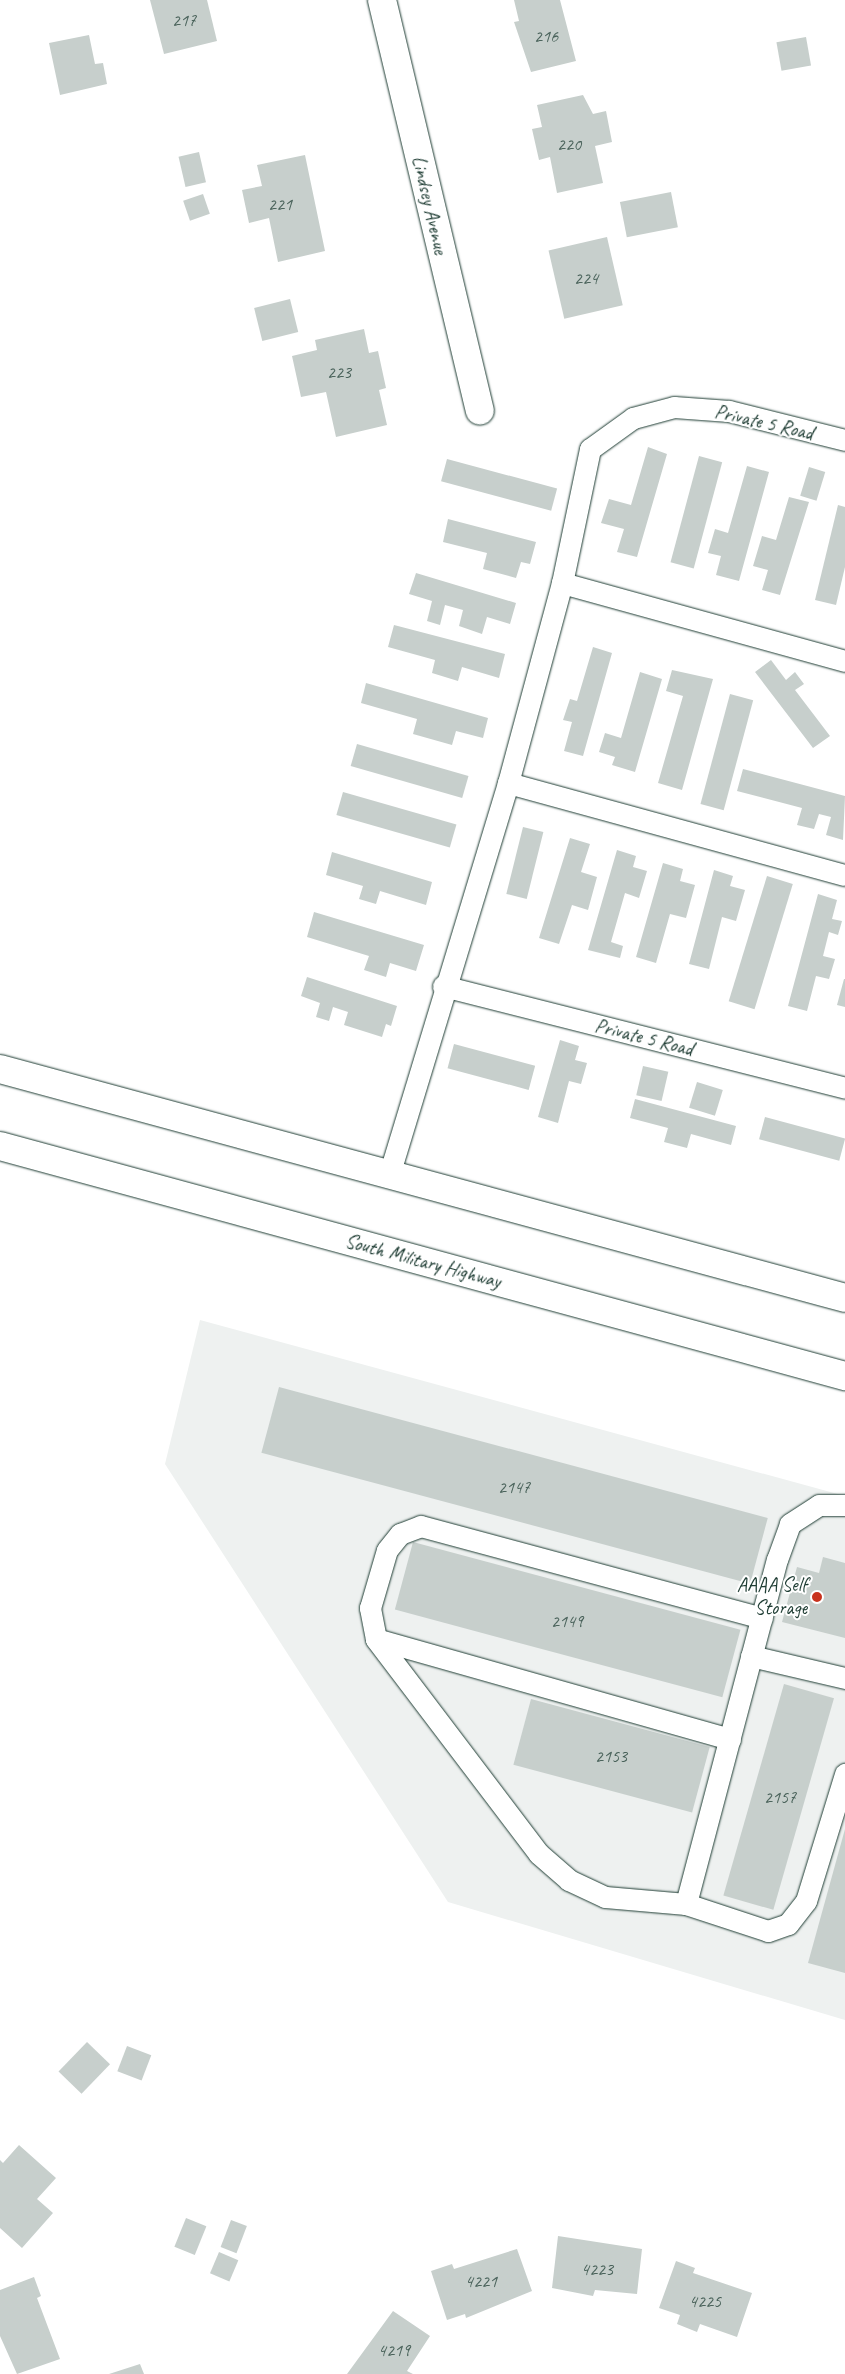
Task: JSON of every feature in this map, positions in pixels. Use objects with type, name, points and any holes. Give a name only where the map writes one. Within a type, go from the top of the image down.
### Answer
[{"type":"main road","name":"Lindsey Avenue","points":[[382,0],[480,410]]},
{"type":"main road","points":[[0,1069],[845,1298]]},
{"type":"main road","name":"South Military Highway","points":[[0,1146],[845,1376]]},
{"type":"lane","name":"Private 5 Road","points":[[389,1175],[443,986],[508,783],[562,583],[590,449],[633,418],[674,408],[729,411],[845,440]]},
{"type":"lane","points":[[562,583],[845,661]]},
{"type":"lane","points":[[508,783],[845,875]]},
{"type":"lane","name":"Private 5 Road","points":[[443,986],[845,1088]]},
{"type":"lane","points":[[686,1904],[751,1656],[790,1524],[819,1504],[845,1506]]},
{"type":"lane","points":[[762,1618],[421,1526],[400,1534],[387,1550],[370,1608],[376,1639],[539,1854],[569,1880],[605,1897],[686,1904],[768,1931],[788,1924],[806,1901],[845,1774]]},
{"type":"lane","points":[[376,1639],[730,1738]]},
{"type":"lane","points":[[751,1656],[845,1678]]},
{"type":"shaded area","points":[[200,1320],[845,1496],[845,2020],[448,1902],[165,1464]]},
{"type":"building","points":[[150,0],[207,0],[217,41],[164,54]]},
{"type":"building","points":[[514,0],[560,0],[576,61],[531,72],[514,22],[519,21]]},
{"type":"building","points":[[89,35],[95,64],[103,63],[107,84],[60,95],[49,43]]},
{"type":"building","points":[[806,37],[811,66],[781,71],[776,42]]},
{"type":"building","points":[[583,95],[593,114],[606,111],[612,142],[595,146],[603,183],[557,193],[550,157],[539,160],[532,129],[542,127],[537,105]]},
{"type":"building","points":[[199,152],[206,182],[186,187],[179,157]]},
{"type":"building","points":[[305,155],[325,251],[278,262],[269,218],[249,223],[242,190],[262,186],[257,165]]},
{"type":"building","points":[[671,192],[678,227],[627,237],[620,202]]},
{"type":"building","points":[[203,194],[210,214],[190,221],[183,201]]},
{"type":"building","points":[[607,237],[623,305],[564,319],[549,250]]},
{"type":"building","points":[[290,299],[298,332],[262,341],[254,308]]},
{"type":"building","points":[[364,329],[369,353],[378,351],[386,388],[379,390],[387,425],[336,437],[326,392],[301,397],[292,356],[317,350],[315,340]]},
{"type":"building","points":[[648,447],[667,454],[637,557],[617,552],[624,529],[601,523],[609,499],[631,505]]},
{"type":"building","points":[[699,456],[722,462],[694,568],[671,562]]},
{"type":"building","points":[[447,459],[557,489],[551,511],[441,481]]},
{"type":"building","points":[[747,466],[769,472],[739,581],[716,575],[721,556],[708,553],[715,529],[728,533]]},
{"type":"building","points":[[809,467],[825,472],[816,501],[800,496]]},
{"type":"building","points":[[789,497],[809,502],[780,595],[762,590],[768,570],[753,566],[762,536],[776,540]]},
{"type":"building","points":[[838,505],[845,507],[845,567],[836,605],[815,600]]},
{"type":"building","points":[[448,519],[536,542],[530,564],[521,562],[516,578],[483,569],[487,553],[443,542]]},
{"type":"building","points":[[416,573],[516,603],[510,624],[487,617],[482,634],[459,626],[463,610],[445,605],[440,625],[427,621],[432,601],[409,594]]},
{"type":"building","points":[[394,625],[505,654],[499,678],[462,667],[458,681],[432,673],[435,660],[388,647]]},
{"type":"building","points":[[593,647],[612,653],[583,756],[564,751],[572,722],[563,720],[570,699],[577,701]]},
{"type":"building","points":[[771,660],[786,680],[795,672],[804,684],[795,690],[830,736],[813,748],[755,672]]},
{"type":"building","points":[[672,670],[713,679],[682,790],[658,783],[683,696],[666,691]]},
{"type":"building","points":[[640,672],[662,679],[635,772],[612,765],[615,757],[599,752],[605,733],[621,738]]},
{"type":"building","points":[[366,683],[488,718],[483,738],[456,731],[452,745],[413,734],[417,719],[361,703]]},
{"type":"building","points":[[730,694],[753,700],[724,810],[700,804]]},
{"type":"building","points":[[357,744],[469,776],[462,798],[351,766]]},
{"type":"building","points":[[743,769],[845,796],[843,840],[826,835],[831,817],[819,814],[814,829],[797,825],[802,808],[737,791]]},
{"type":"building","points":[[343,792],[456,825],[450,848],[336,815]]},
{"type":"building","points":[[523,827],[543,832],[527,899],[506,894]]},
{"type":"building","points":[[570,838],[590,844],[581,872],[597,877],[588,910],[572,905],[559,944],[539,938]]},
{"type":"building","points":[[617,850],[636,856],[633,867],[647,871],[639,898],[625,893],[611,942],[623,946],[620,958],[588,950]]},
{"type":"building","points":[[332,852],[432,882],[426,905],[380,891],[376,904],[359,899],[363,886],[326,875]]},
{"type":"building","points":[[663,863],[683,869],[680,881],[695,885],[686,918],[670,914],[656,963],[636,957]]},
{"type":"building","points":[[714,870],[733,876],[730,886],[745,890],[736,921],[722,917],[709,969],[689,964]]},
{"type":"building","points":[[767,876],[793,884],[755,1009],[729,1001]]},
{"type":"building","points":[[818,894],[837,900],[832,919],[842,921],[838,935],[829,932],[823,956],[835,959],[829,979],[816,976],[807,1011],[788,1006]]},
{"type":"building","points":[[314,912],[424,945],[416,971],[390,963],[386,977],[364,970],[369,956],[307,937]]},
{"type":"building","points":[[307,977],[397,1006],[391,1026],[386,1024],[382,1037],[344,1025],[348,1012],[333,1007],[329,1021],[316,1017],[320,1003],[301,996]]},
{"type":"building","points":[[845,979],[845,1007],[837,1005]]},
{"type":"building","points":[[560,1040],[579,1046],[575,1060],[587,1063],[581,1084],[569,1081],[558,1123],[538,1117]]},
{"type":"building","points":[[454,1044],[535,1066],[529,1090],[448,1068]]},
{"type":"building","points":[[643,1066],[668,1072],[662,1101],[636,1095]]},
{"type":"building","points":[[697,1082],[723,1090],[715,1116],[689,1108]]},
{"type":"building","points":[[635,1099],[736,1126],[731,1145],[691,1134],[687,1148],[664,1142],[668,1128],[630,1118]]},
{"type":"building","points":[[765,1117],[845,1138],[839,1161],[759,1139]]},
{"type":"building","points":[[279,1387],[768,1518],[750,1584],[261,1453]]},
{"type":"building","points":[[413,1542],[740,1630],[722,1697],[395,1610]]},
{"type":"building","name":"AAAA Self Storage","points":[[823,1557],[845,1563],[845,1638],[782,1622],[797,1567],[819,1573]]},
{"type":"building","points":[[784,1684],[834,1698],[773,1910],[723,1895]]},
{"type":"building","points":[[531,1699],[710,1747],[692,1813],[513,1765]]},
{"type":"building","points":[[845,1829],[845,1973],[808,1963]]},
{"type":"building","points":[[87,2042],[110,2064],[82,2094],[59,2071]]},
{"type":"building","points":[[127,2046],[151,2055],[142,2081],[117,2071]]},
{"type":"building","points":[[19,2145],[56,2178],[37,2199],[53,2213],[22,2248],[0,2228],[0,2160],[3,2163]]},
{"type":"building","points":[[186,2218],[206,2226],[195,2255],[174,2247]]},
{"type":"building","points":[[231,2220],[247,2226],[236,2253],[221,2247]]},
{"type":"building","points":[[558,2236],[642,2249],[637,2294],[595,2290],[593,2296],[552,2288]]},
{"type":"building","points":[[517,2249],[532,2291],[466,2318],[465,2314],[447,2320],[431,2271],[452,2264],[454,2269]]},
{"type":"building","points":[[219,2252],[238,2260],[229,2281],[210,2273]]},
{"type":"building","points":[[676,2261],[695,2268],[693,2273],[752,2293],[737,2337],[700,2324],[697,2332],[677,2324],[680,2315],[659,2308]]},
{"type":"building","points":[[34,2277],[41,2296],[37,2298],[60,2359],[17,2374],[0,2336],[0,2290]]},
{"type":"building","points":[[393,2311],[430,2336],[407,2371],[413,2374],[347,2374]]},
{"type":"building","points":[[140,2364],[144,2374],[109,2374]]},
{"type":"place","name":"AAAA Self Storage","points":[[817,1597]]}]
